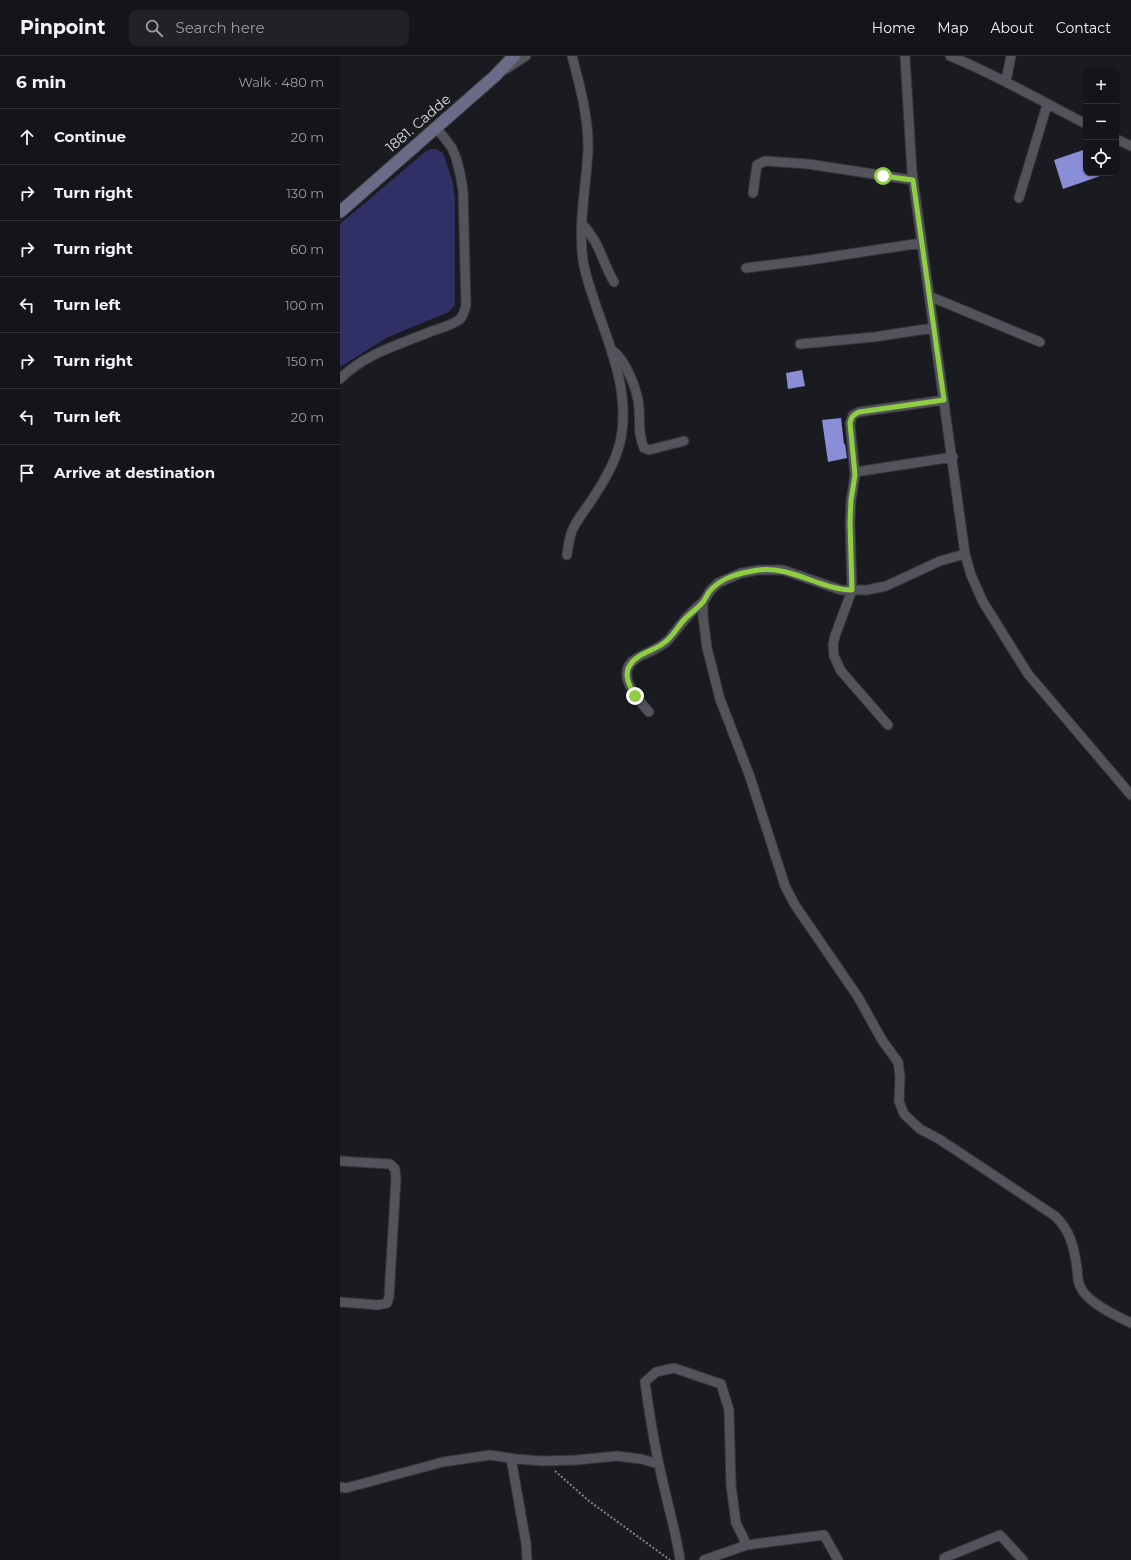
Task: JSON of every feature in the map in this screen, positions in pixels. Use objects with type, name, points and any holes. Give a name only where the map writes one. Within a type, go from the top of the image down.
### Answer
[{"type":"street","name":"1881. Cadde","points":[[340,212],[495,76],[514,56]]},
{"type":"street","points":[[495,76],[526,56]]},
{"type":"street","points":[[567,555],[572,531],[610,468],[617,452],[621,438],[624,416],[620,380],[611,349],[594,302],[584,264],[582,224],[588,149],[581,92],[572,56]]},
{"type":"street","points":[[905,56],[913,180],[953,457],[965,554],[971,576],[983,602],[1028,674],[1131,795]]},
{"type":"street","points":[[950,56],[1006,81],[1047,105],[1083,123]]},
{"type":"street","points":[[1006,81],[1011,56]]},
{"type":"street","points":[[1019,198],[1047,105]]},
{"type":"street","points":[[340,379],[354,366],[370,356],[454,322],[460,319],[464,314],[466,305],[463,191],[460,172],[452,148],[436,127]]},
{"type":"street","points":[[1118,140],[1131,146]]},
{"type":"street","points":[[753,193],[757,165],[765,162],[808,164],[913,180]]},
{"type":"street","points":[[582,224],[596,241],[614,282]]},
{"type":"street","points":[[746,268],[921,243]]},
{"type":"street","points":[[929,296],[1040,342]]},
{"type":"street","points":[[800,344],[874,337],[934,328]]},
{"type":"street","points":[[611,349],[618,354],[635,391],[639,407],[640,437],[644,448],[649,450],[684,441]]},
{"type":"street","points":[[888,726],[841,671],[834,656],[833,645],[835,636],[852,590],[850,522],[855,472],[850,423],[854,414],[859,412],[944,400]]},
{"type":"street","points":[[855,472],[953,457]]},
{"type":"street","points":[[649,712],[630,688],[627,673],[629,666],[639,657],[658,648],[666,642],[689,614],[703,602],[710,591],[718,583],[741,573],[759,570],[783,570],[841,590],[867,590],[882,588],[940,561],[965,554]]},
{"type":"street","points":[[703,602],[706,648],[720,699],[755,791],[785,886],[795,905],[858,997],[882,1040],[898,1062],[900,1076],[898,1093],[899,1101],[904,1114],[920,1129],[939,1139],[1055,1216],[1063,1224],[1072,1240],[1080,1286],[1084,1293],[1100,1306],[1131,1323]]},
{"type":"street","points":[[340,1161],[390,1164],[395,1169],[396,1178],[389,1297],[387,1303],[378,1305],[340,1302]]},
{"type":"street","points":[[680,1560],[678,1543],[659,1464],[648,1408],[645,1382],[656,1372],[674,1368],[721,1384],[729,1410],[730,1485],[736,1523],[747,1545]]},
{"type":"street","points":[[340,1487],[346,1488],[443,1462],[490,1455],[543,1462],[617,1456],[641,1459],[659,1464]]},
{"type":"street","points":[[511,1458],[526,1543],[527,1560]]},
{"type":"street","points":[[704,1560],[747,1545],[824,1535],[838,1560]]},
{"type":"street","points":[[945,1560],[944,1558],[1000,1535],[1023,1560]]},
{"type":"path","points":[[543,1462],[589,1501],[671,1560]]},
{"type":"shaded area","points":[[431,149],[436,149],[443,153],[453,183],[455,200],[455,305],[449,312],[388,337],[340,367],[340,224],[425,152]]},
{"type":"building","points":[[1083,150],[1083,176],[1100,176],[1063,189],[1054,160]]},
{"type":"building","points":[[802,370],[805,386],[788,389],[786,373]]},
{"type":"building","points":[[841,418],[847,458],[828,462],[822,420]]},
{"type":"route","points":[[635,696],[630,688],[628,680],[627,673],[629,666],[639,657],[658,648],[666,642],[689,614],[703,602],[710,591],[718,583],[728,578],[741,573],[759,570],[783,570],[817,583],[841,590],[852,590],[850,522],[851,500],[855,475],[850,423],[851,418],[854,414],[859,412],[944,400],[913,180],[883,176]]}]
